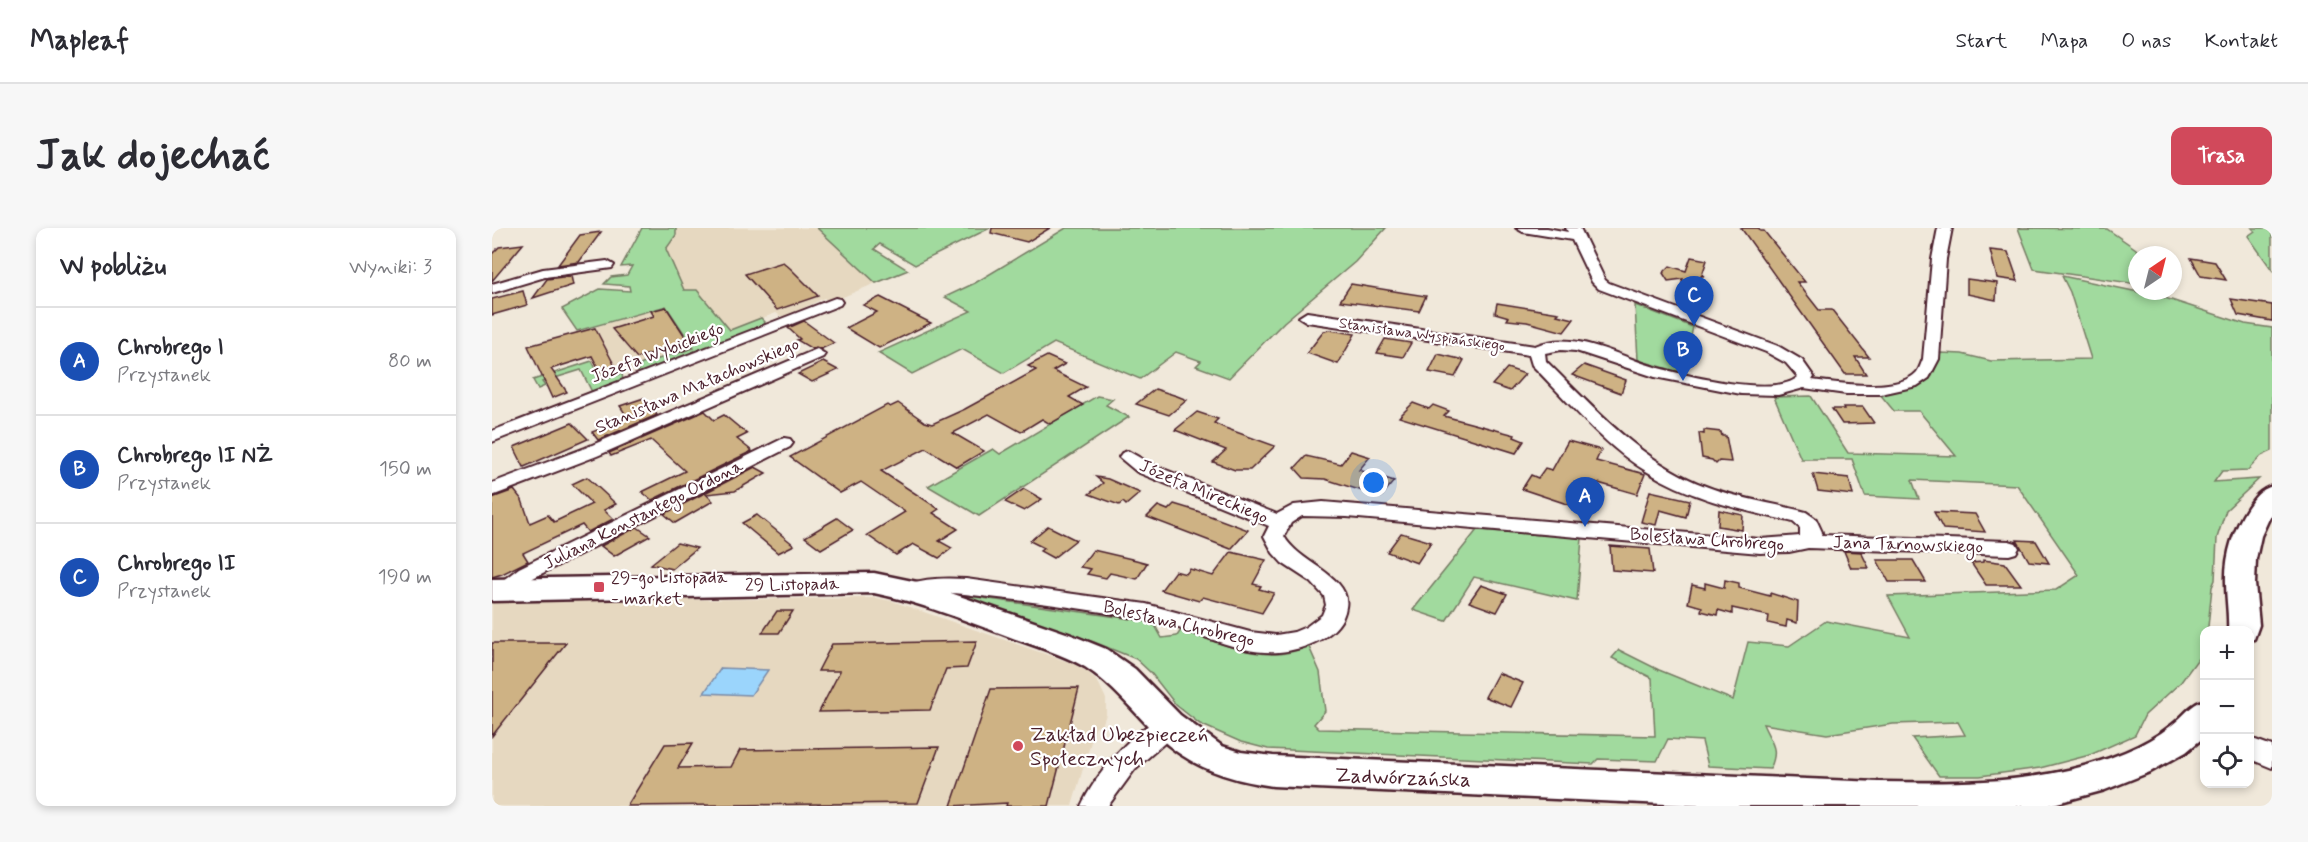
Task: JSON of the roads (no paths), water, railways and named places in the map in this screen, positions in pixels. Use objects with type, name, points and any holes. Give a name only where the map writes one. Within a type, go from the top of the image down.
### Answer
[{"type":"street","points":[[1523,228],[1575,232],[1599,282],[1604,286],[1772,349],[1803,369],[1806,376],[1802,383]]},
{"type":"street","points":[[1932,228],[1936,238],[1944,235]]},
{"type":"street","points":[[1537,351],[1549,346],[1568,345],[1649,371],[1731,387],[1769,390],[1791,388],[1802,383],[1838,389],[1891,388],[1907,384],[1920,378],[1927,370],[1931,359],[1939,259],[1944,235]]},
{"type":"street","points":[[492,289],[543,273],[607,265]]},
{"type":"street","name":"Józefa Wybickiego","points":[[492,437],[835,303]]},
{"type":"street","name":"Stanisława Wyspiańskiego","points":[[1306,317],[1537,351]]},
{"type":"street","name":"Bolesława Chrobrego","points":[[912,590],[929,585],[964,587],[1112,605],[1149,612],[1253,640],[1289,642],[1310,635],[1319,629],[1327,623],[1336,609],[1335,596],[1327,583],[1283,552],[1274,536],[1280,523],[1294,512],[1316,509],[1760,546],[1789,545],[1808,541],[1812,532],[1809,524],[1799,517],[1700,491],[1652,467],[1621,444],[1538,362],[1537,351]]},
{"type":"street","name":"Stanisława Małachowskiego","points":[[492,490],[591,452],[817,354]]},
{"type":"street","name":"Juliana Konstantego Ordona","points":[[499,590],[526,573],[784,443]]},
{"type":"street","name":"Józefa Mireckiego","points":[[1128,457],[1144,468],[1280,523]]},
{"type":"street","points":[[2243,626],[2242,554],[2248,529],[2258,509],[2272,495]]},
{"type":"street","name":"Jana Tarnowskiego","points":[[1808,541],[2009,548]]},
{"type":"street","name":"29 Listopada","points":[[499,590],[874,583],[912,590],[1058,642],[1095,658],[1124,678],[1168,725]]},
{"type":"street","name":"Zadwórzańska","points":[[1168,725],[1210,756],[1241,767],[1273,771],[1878,798],[1974,799],[2052,791],[2108,776],[2161,752],[2200,722]]},
{"type":"street","points":[[1094,806],[1107,782],[1139,748],[1168,725]]},
{"type":"street","points":[[2254,750],[2272,757]]},
{"type":"water","points":[[721,668],[768,670],[751,695],[704,693]]},
{"type":"place","name":"Chrobrego II","points":[[1694,326]]},
{"type":"place","name":"Chrobrego II NŻ","points":[[1683,381]]},
{"type":"place","name":"Chrobrego I","points":[[1585,527]]},
{"type":"place","name":"29-go Listopada - market","points":[[599,587]]},
{"type":"place","name":"Zakład Ubezpieczeń Społecznych","points":[[1018,746]]}]
